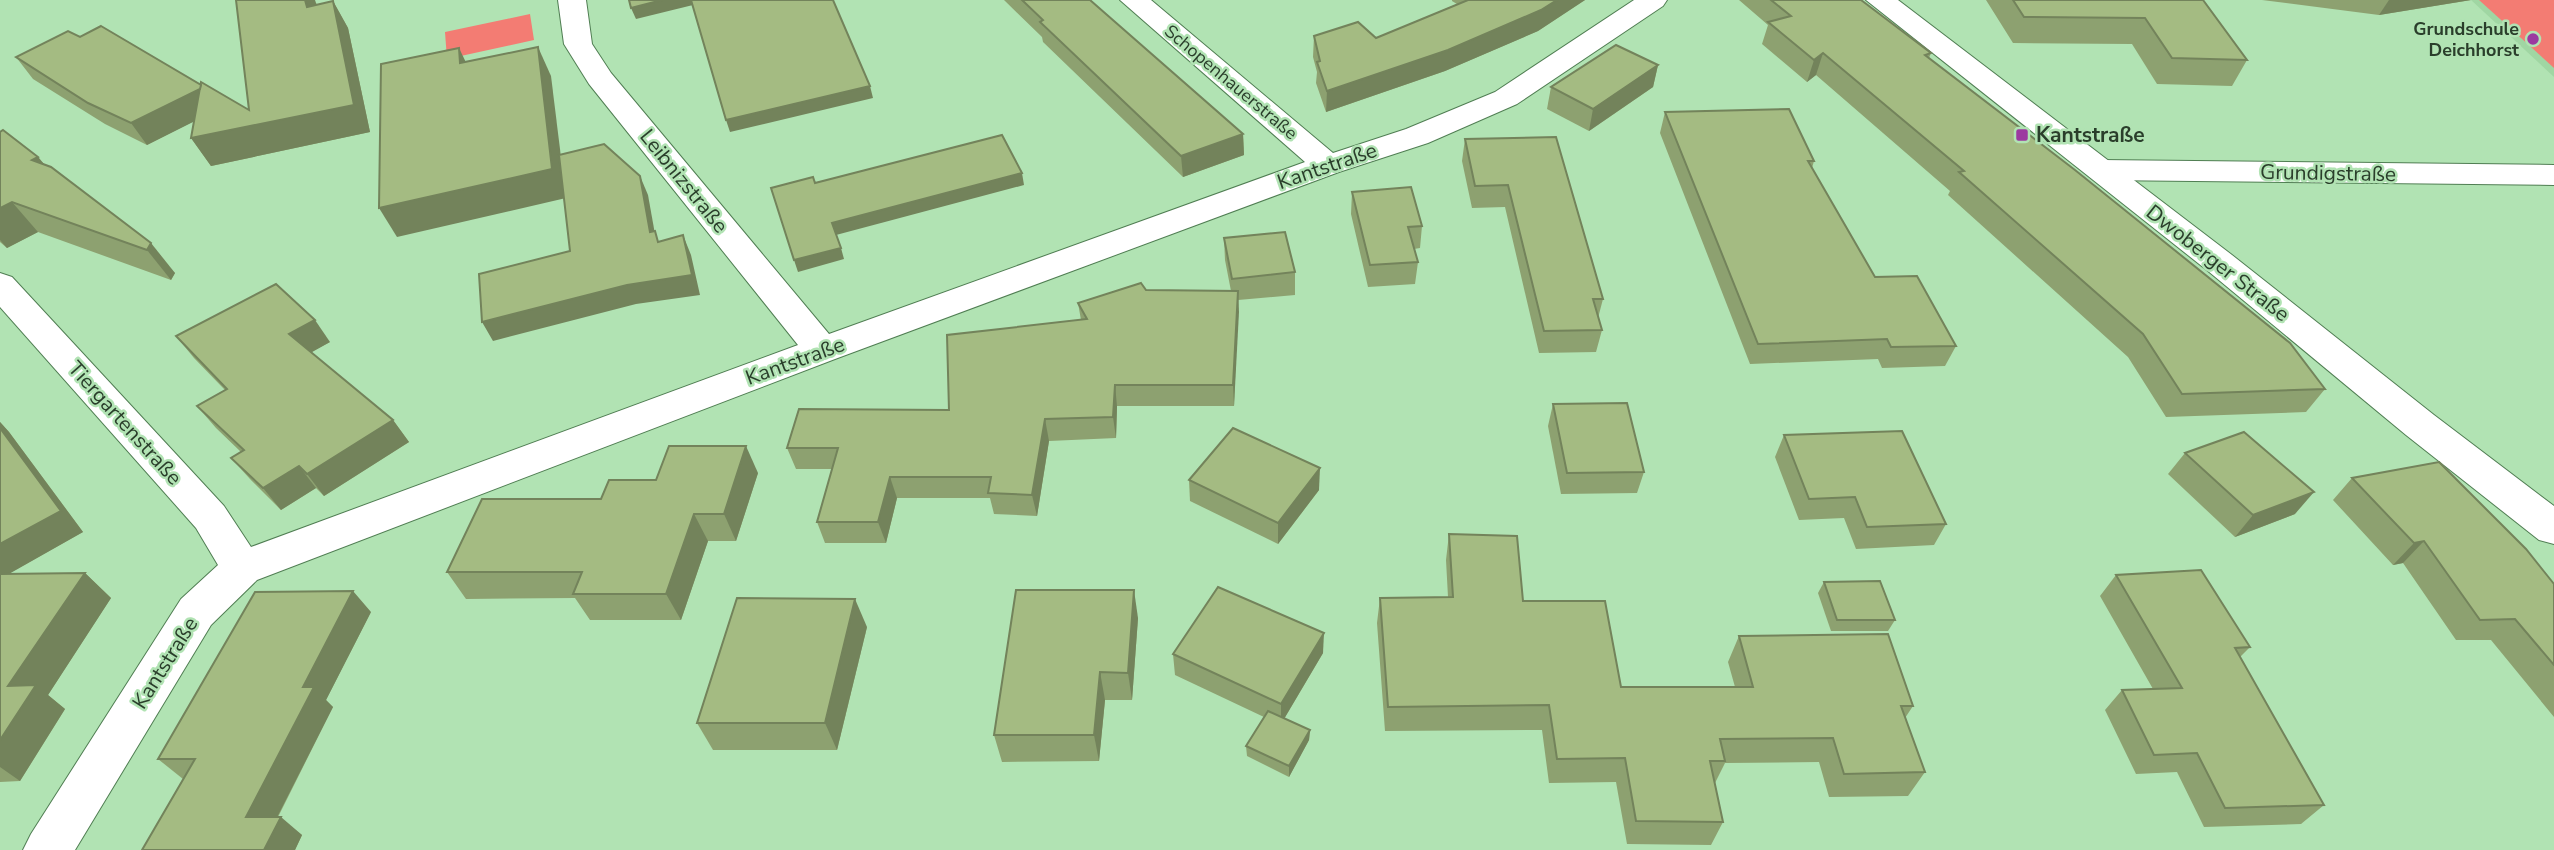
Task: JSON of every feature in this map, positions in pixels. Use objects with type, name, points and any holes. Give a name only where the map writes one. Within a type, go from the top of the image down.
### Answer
[{"type":"street","name":"Leibnizstraße","points":[[572,0],[578,44],[600,78],[822,350]]},
{"type":"street","name":"Schopenhauerstraße","points":[[1134,0],[1328,164]]},
{"type":"street","name":"Kantstraße","points":[[48,850],[196,612],[242,568],[822,350],[1328,164],[1417,136],[1506,99],[1653,0]]},
{"type":"street","name":"Dwoberger Straße","points":[[1880,0],[2101,170],[2554,528]]},
{"type":"street","name":"Grundigstraße","points":[[2101,170],[2554,175]]},
{"type":"street","name":"Tiergartenstraße","points":[[0,285],[209,517],[242,568]]},
{"type":"shaded area","name":"Grundschule Deichhorst","points":[[2471,0],[2554,0],[2554,77]]},
{"type":"shaded area","name":"Grundschule Deichhorst","points":[[2479,0],[2554,0],[2554,68]]},
{"type":"shaded area","points":[[530,14],[534,40],[447,59],[445,32]]},
{"type":"building","points":[[236,0],[305,0],[307,7],[333,1],[354,105],[191,138],[201,82],[249,110]]},
{"type":"building","points":[[629,0],[662,0],[631,8]]},
{"type":"building","points":[[691,0],[833,0],[870,86],[726,120]]},
{"type":"building","points":[[1022,0],[1090,0],[1243,134],[1181,156],[1040,22],[1043,20]]},
{"type":"building","points":[[1468,0],[1557,0],[1541,10],[1448,50],[1327,91],[1317,62],[1320,61],[1314,36],[1358,22],[1376,38]]},
{"type":"building","points":[[1771,0],[1861,0],[1931,53],[1925,55],[2075,170],[2290,343],[2325,389],[2182,394],[2143,334],[1959,172],[1964,171],[1823,53],[1814,60],[1768,22],[1791,16]]},
{"type":"building","points":[[2013,0],[2203,0],[2247,60],[2172,58],[2145,18],[2024,17]]},
{"type":"building","points":[[101,26],[201,85],[200,89],[131,123],[88,103],[16,57],[68,31],[80,37]]},
{"type":"building","points":[[1616,45],[1658,65],[1593,109],[1551,87]]},
{"type":"building","points":[[538,47],[552,169],[379,208],[381,64],[459,48],[460,63]]},
{"type":"building","points":[[1789,109],[1814,161],[1808,161],[1875,277],[1917,276],[1956,346],[1891,347],[1887,339],[1758,344],[1665,112]]},
{"type":"building","points":[[3,130],[38,157],[32,160],[51,167],[151,243],[147,250],[12,202],[0,208],[0,132]]},
{"type":"building","points":[[1002,135],[1022,173],[832,223],[841,248],[794,260],[771,188],[813,177],[815,183]]},
{"type":"building","points":[[1556,137],[1603,299],[1593,299],[1602,330],[1544,331],[1508,185],[1475,186],[1465,139]]},
{"type":"building","points":[[604,144],[640,176],[650,232],[655,231],[658,242],[683,235],[692,275],[627,285],[482,322],[479,274],[570,251],[559,155]]},
{"type":"building","points":[[1411,187],[1422,226],[1408,227],[1418,262],[1370,265],[1352,192]]},
{"type":"building","points":[[1285,232],[1295,272],[1232,279],[1224,238]]},
{"type":"building","points":[[1141,283],[1146,290],[1238,291],[1233,385],[1115,385],[1113,417],[1045,419],[1032,495],[988,493],[991,477],[890,477],[878,522],[817,522],[838,448],[787,448],[799,409],[949,410],[947,335],[1087,319],[1078,303]]},
{"type":"building","points":[[276,284],[315,320],[289,334],[393,420],[307,474],[299,466],[263,488],[231,458],[244,450],[197,406],[227,389],[176,336]]},
{"type":"building","points":[[1627,403],[1644,472],[1567,473],[1553,404]]},
{"type":"building","points":[[0,428],[61,511],[0,544]]},
{"type":"building","points":[[1233,428],[1320,468],[1278,523],[1189,480]]},
{"type":"building","points":[[1902,431],[1946,524],[1867,527],[1855,497],[1809,499],[1784,435]]},
{"type":"building","points":[[2244,432],[2314,492],[2253,515],[2185,453]]},
{"type":"building","points":[[669,446],[746,446],[724,514],[694,514],[666,594],[573,594],[582,572],[447,572],[482,499],[601,499],[609,480],[656,480]]},
{"type":"building","points":[[2439,462],[2526,549],[2554,584],[2554,665],[2515,619],[2480,620],[2424,541],[2414,543],[2352,478]]},
{"type":"building","points":[[1449,534],[1517,536],[1523,601],[1605,601],[1621,687],[1753,687],[1739,636],[1888,634],[1913,706],[1901,706],[1925,772],[1844,774],[1833,738],[1720,739],[1725,761],[1710,761],[1723,822],[1636,821],[1625,758],[1557,759],[1549,705],[1388,707],[1380,598],[1453,597]]},
{"type":"building","points":[[2201,570],[2250,647],[2235,648],[2324,805],[2225,808],[2197,753],[2154,755],[2122,690],[2182,688],[2116,575]]},
{"type":"building","points":[[85,573],[8,686],[36,685],[0,740],[0,574]]},
{"type":"building","points":[[1880,581],[1895,620],[1837,620],[1824,582]]},
{"type":"building","points":[[1218,587],[1324,633],[1281,704],[1173,654]]},
{"type":"building","points":[[1016,590],[1134,590],[1128,673],[1100,672],[1094,735],[994,735]]},
{"type":"building","points":[[353,591],[303,687],[314,687],[246,817],[281,817],[264,850],[142,850],[195,759],[158,759],[255,592]]},
{"type":"building","points":[[737,598],[855,599],[825,723],[697,723]]},
{"type":"building","points":[[1268,711],[1310,730],[1289,766],[1246,746]]},
{"type":"place","name":"Grundschule Deichhorst","points":[[2533,39]]},
{"type":"place","name":"Kantstraße","points":[[2022,135]]}]
